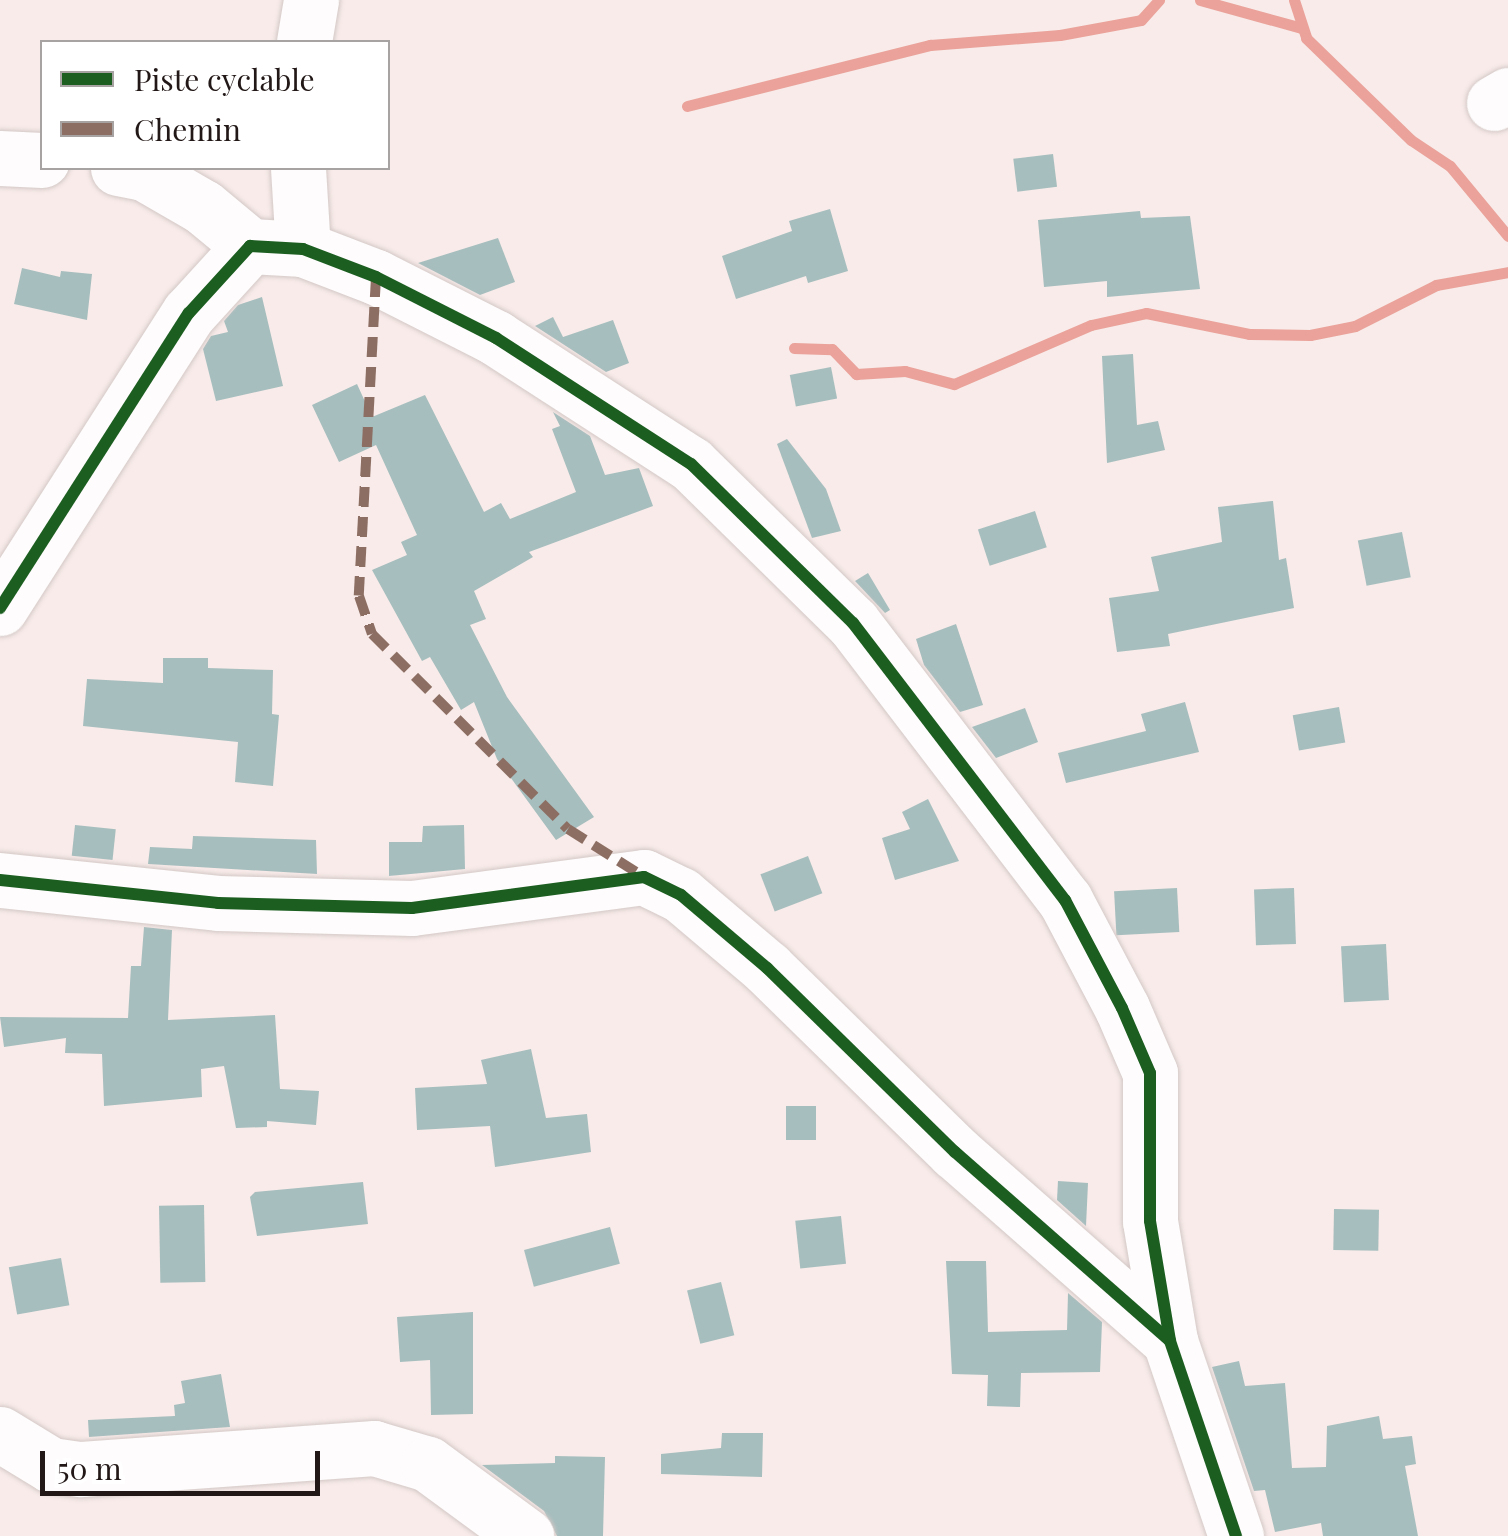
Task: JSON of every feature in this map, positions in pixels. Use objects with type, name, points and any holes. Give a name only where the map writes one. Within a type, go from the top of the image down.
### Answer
[{"type":"street","points":[[304,40],[311,0]]},
{"type":"street","points":[[0,158],[40,160]]},
{"type":"street","points":[[131,170],[144,172],[276,248],[496,338],[691,464],[853,623],[1065,900],[1122,1008],[1150,1073],[1150,1221],[1170,1341],[1236,1536]]},
{"type":"street","points":[[0,608],[189,313],[276,248],[297,170]]},
{"type":"street","points":[[0,880],[218,904],[412,908],[644,877],[681,895],[767,968],[954,1152],[1170,1341]]},
{"type":"street","points":[[0,1434],[51,1465],[81,1469],[374,1448],[428,1464],[526,1536]]},
{"type":"building","points":[[1053,154],[1057,187],[1017,192],[1013,159]]},
{"type":"building","points":[[830,209],[848,271],[808,283],[806,276],[736,299],[722,256],[792,231],[789,221]]},
{"type":"building","points":[[1140,211],[1141,218],[1190,216],[1200,289],[1107,297],[1107,281],[1044,287],[1038,220]]},
{"type":"building","points":[[498,238],[515,282],[480,295],[418,263]]},
{"type":"building","points":[[22,268],[60,277],[61,271],[92,274],[87,320],[14,304]]},
{"type":"building","points":[[262,297],[283,386],[216,401],[203,349],[211,336],[228,332],[224,321],[238,305]]},
{"type":"building","points":[[553,317],[563,337],[613,320],[629,363],[606,372],[535,326]]},
{"type":"building","points":[[1133,354],[1137,425],[1158,421],[1165,450],[1107,463],[1102,356]]},
{"type":"building","points":[[831,367],[837,398],[796,406],[790,375]]},
{"type":"building","points":[[357,384],[372,417],[425,395],[484,512],[501,503],[510,519],[576,492],[552,429],[560,426],[553,412],[590,436],[605,475],[639,468],[653,506],[529,552],[533,557],[474,591],[486,619],[470,625],[507,697],[594,817],[556,840],[497,759],[474,702],[461,710],[430,657],[422,661],[372,570],[407,555],[401,542],[417,535],[376,445],[339,462],[312,405]]},
{"type":"building","points":[[787,439],[826,489],[841,531],[812,538],[777,444]]},
{"type":"building","points":[[1273,501],[1279,560],[1286,558],[1294,608],[1168,634],[1170,646],[1117,652],[1109,598],[1159,591],[1151,557],[1222,542],[1218,507]]},
{"type":"building","points":[[1035,511],[1047,547],[990,566],[978,530]]},
{"type":"building","points":[[1402,532],[1411,577],[1367,586],[1358,541]]},
{"type":"building","points":[[868,573],[890,610],[885,613],[855,581]]},
{"type":"building","points":[[956,624],[983,705],[960,712],[924,665],[916,639]]},
{"type":"building","points":[[163,658],[208,658],[208,668],[273,670],[272,714],[279,715],[273,786],[235,782],[238,742],[83,726],[87,679],[163,683]]},
{"type":"building","points":[[1185,702],[1199,752],[1066,783],[1058,753],[1146,731],[1141,714]]},
{"type":"building","points":[[1339,707],[1345,742],[1299,751],[1293,715]]},
{"type":"building","points":[[1025,708],[1038,742],[996,758],[972,727]]},
{"type":"building","points":[[928,799],[959,861],[895,880],[882,838],[910,829],[902,812]]},
{"type":"building","points":[[75,825],[116,829],[113,860],[72,856]]},
{"type":"building","points":[[464,825],[465,869],[389,876],[389,842],[422,842],[423,826]]},
{"type":"building","points":[[193,836],[316,840],[317,874],[148,864],[150,847],[192,849]]},
{"type":"building","points":[[808,856],[822,893],[775,912],[760,874]]},
{"type":"building","points":[[1177,888],[1179,932],[1116,935],[1114,891]]},
{"type":"building","points":[[1294,888],[1296,944],[1256,945],[1254,889]]},
{"type":"building","points":[[144,927],[172,930],[168,1020],[275,1015],[280,1089],[319,1091],[316,1125],[267,1121],[267,1127],[236,1128],[224,1066],[201,1069],[202,1097],[104,1106],[102,1054],[65,1053],[66,1038],[4,1047],[0,1017],[128,1018],[131,966],[141,966]]},
{"type":"building","points":[[1386,944],[1389,1000],[1344,1002],[1341,946]]},
{"type":"building","points":[[531,1049],[546,1118],[587,1114],[591,1152],[495,1167],[490,1126],[417,1130],[415,1088],[487,1084],[481,1060]]},
{"type":"building","points":[[786,1106],[816,1106],[816,1140],[786,1140]]},
{"type":"building","points":[[1058,1181],[1088,1183],[1086,1226],[1057,1200]]},
{"type":"building","points":[[363,1182],[368,1224],[257,1236],[250,1197],[255,1192]]},
{"type":"building","points":[[204,1205],[205,1282],[160,1283],[159,1206]]},
{"type":"building","points":[[1334,1209],[1379,1210],[1378,1251],[1333,1250]]},
{"type":"building","points":[[841,1216],[846,1264],[800,1269],[795,1221]]},
{"type":"building","points":[[610,1227],[620,1264],[534,1287],[524,1250]]},
{"type":"building","points":[[61,1258],[69,1305],[17,1314],[9,1267]]},
{"type":"building","points":[[946,1261],[986,1261],[988,1332],[1067,1330],[1068,1293],[1102,1322],[1100,1372],[1021,1373],[1020,1407],[987,1406],[988,1375],[952,1374]]},
{"type":"building","points":[[721,1282],[734,1335],[700,1344],[687,1290]]},
{"type":"building","points":[[473,1312],[473,1414],[431,1415],[430,1360],[400,1362],[397,1317]]},
{"type":"building","points":[[1239,1361],[1245,1386],[1285,1383],[1292,1468],[1326,1467],[1327,1426],[1379,1416],[1383,1439],[1412,1436],[1416,1464],[1405,1466],[1418,1536],[1323,1536],[1321,1523],[1275,1532],[1265,1490],[1254,1491],[1212,1367]]},
{"type":"building","points":[[221,1374],[230,1427],[89,1437],[88,1420],[175,1416],[174,1405],[185,1403],[181,1381]]},
{"type":"building","points":[[722,1433],[763,1433],[762,1477],[661,1474],[661,1454],[721,1448]]},
{"type":"building","points":[[555,1456],[605,1457],[603,1536],[557,1536],[544,1511],[482,1465],[555,1463]]},
{"type":"waterway","points":[[687,106],[930,45],[1060,35],[1141,20],[1159,0]]},
{"type":"waterway","points":[[1200,0],[1302,28]]},
{"type":"waterway","points":[[1294,0],[1306,38],[1411,140],[1450,166],[1508,236]]},
{"type":"waterway","points":[[794,348],[832,349],[856,374],[905,371],[954,384],[1091,325],[1146,313],[1249,334],[1310,335],[1355,326],[1436,285],[1508,272]]},
{"type":"marked path","points":[[376,277],[359,596],[372,634],[568,829],[644,877]]},
{"type":"cycle path","points":[[0,608],[189,313],[250,246],[303,249],[376,277],[496,338],[691,464],[853,623],[1065,900],[1122,1008],[1150,1073],[1150,1221],[1170,1341],[1236,1536]]},
{"type":"cycle path","points":[[0,880],[218,903],[412,908],[644,877],[681,895],[767,968],[955,1152],[1170,1341]]}]
